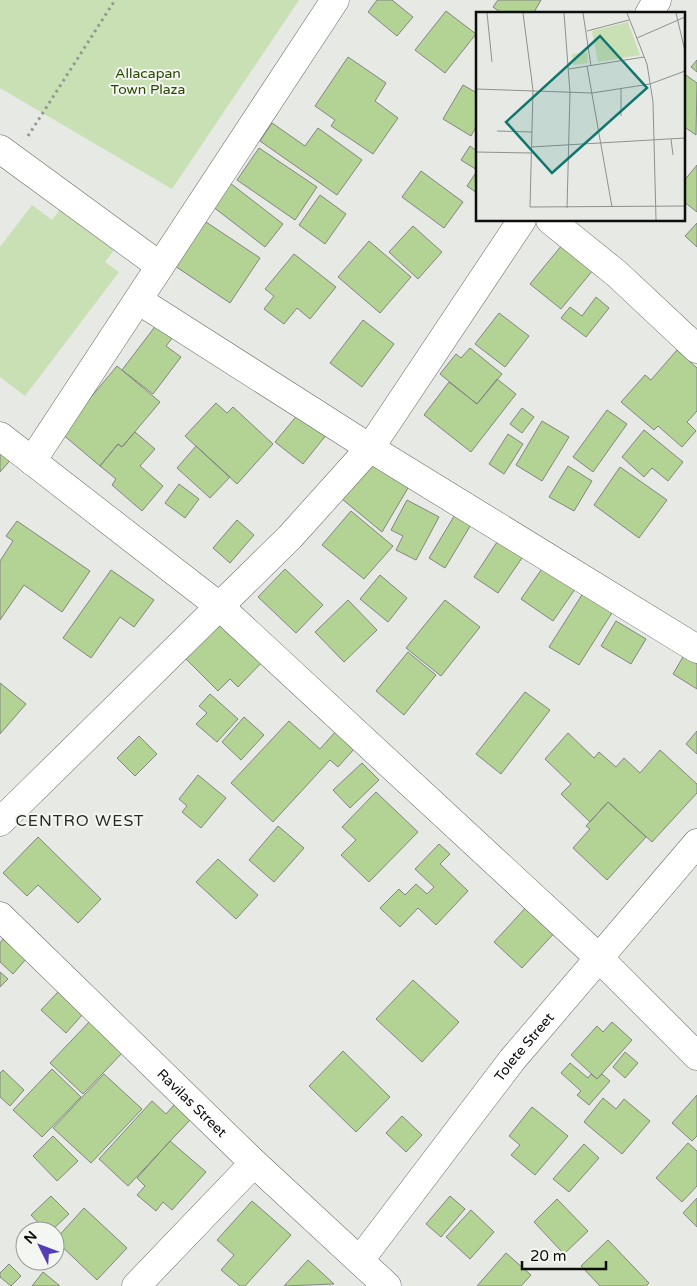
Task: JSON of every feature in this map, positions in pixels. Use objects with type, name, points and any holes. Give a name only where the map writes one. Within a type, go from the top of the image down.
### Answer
[{"type":"street","points":[[32,461],[336,0]]},
{"type":"street","points":[[650,12],[657,0]]},
{"type":"street","points":[[7,154],[160,266]]},
{"type":"street","points":[[0,822],[290,537],[370,448],[521,221]]},
{"type":"street","points":[[551,221],[617,274],[697,349]]},
{"type":"street","points":[[138,300],[370,448],[697,649]]},
{"type":"street","points":[[0,436],[219,606],[598,957],[697,1056]]},
{"type":"street","name":"Tolete Street","points":[[360,1260],[512,1060],[697,842]]},
{"type":"street","name":"Ravilas Street","points":[[0,916],[254,1163],[387,1286]]},
{"type":"street","points":[[136,1286],[254,1163]]},
{"type":"path","points":[[7,154],[115,0]]},
{"type":"green space","name":"Allacapan Town Plaza","points":[[0,0],[299,0],[172,189],[0,88]]},
{"type":"green space","points":[[32,205],[52,220],[63,205],[117,246],[105,262],[119,272],[25,396],[0,377],[0,247]]},
{"type":"building","points":[[377,0],[392,0],[413,17],[397,36],[368,12]]},
{"type":"building","points":[[498,0],[541,0],[534,12],[500,12],[493,7]]},
{"type":"building","points":[[446,11],[476,34],[445,73],[415,50]]},
{"type":"building","points":[[348,57],[386,83],[375,101],[398,118],[373,154],[331,126],[335,120],[315,106]]},
{"type":"building","points":[[697,60],[697,72],[691,67]]},
{"type":"building","points":[[684,74],[697,83],[696,135],[684,127]]},
{"type":"building","points":[[463,85],[476,92],[476,127],[471,136],[443,119]]},
{"type":"building","points":[[272,123],[305,146],[318,128],[362,160],[337,195],[260,141]]},
{"type":"building","points":[[470,146],[476,150],[476,169],[461,160]]},
{"type":"building","points":[[259,148],[317,187],[295,220],[237,180]]},
{"type":"building","points":[[697,165],[697,212],[684,202],[684,181]]},
{"type":"building","points":[[421,171],[463,202],[444,228],[402,197]]},
{"type":"building","points":[[476,172],[476,192],[467,186]]},
{"type":"building","points":[[230,183],[283,224],[265,247],[212,206]]},
{"type":"building","points":[[320,195],[346,214],[325,244],[299,225]]},
{"type":"building","points":[[206,222],[260,258],[230,303],[175,266]]},
{"type":"building","points":[[697,223],[697,247],[685,236]]},
{"type":"building","points":[[413,226],[442,252],[418,279],[389,252]]},
{"type":"building","points":[[369,241],[411,277],[380,313],[338,277]]},
{"type":"building","points":[[562,245],[593,270],[561,309],[530,284]]},
{"type":"building","points":[[294,254],[336,287],[310,319],[297,308],[284,324],[264,309],[274,296],[265,289]]},
{"type":"building","points":[[596,297],[609,308],[586,337],[561,318],[570,307],[582,316]]},
{"type":"building","points":[[499,313],[529,336],[505,367],[475,344]]},
{"type":"building","points":[[160,320],[176,333],[166,346],[181,357],[153,394],[122,370]]},
{"type":"building","points":[[363,320],[394,344],[362,387],[330,363]]},
{"type":"building","points":[[470,348],[502,374],[477,404],[440,374],[456,354],[461,358]]},
{"type":"building","points":[[677,350],[697,368],[697,411],[687,422],[696,431],[682,447],[658,426],[654,430],[621,402],[645,375],[651,380]]},
{"type":"building","points":[[117,366],[160,402],[122,447],[118,444],[100,466],[61,433]]},
{"type":"building","points":[[497,379],[516,394],[471,452],[424,415],[449,382],[477,404]]},
{"type":"building","points":[[216,403],[227,413],[233,407],[273,444],[237,484],[185,436]]},
{"type":"building","points":[[304,407],[331,429],[303,464],[275,442]]},
{"type":"building","points":[[522,408],[534,417],[522,433],[510,424]]},
{"type":"building","points":[[607,410],[627,424],[593,472],[573,457]]},
{"type":"building","points":[[542,421],[569,437],[542,481],[516,465]]},
{"type":"building","points":[[644,430],[683,462],[668,481],[652,468],[644,477],[622,457]]},
{"type":"building","points":[[135,432],[155,449],[140,466],[163,486],[142,511],[112,485],[116,479],[100,466],[118,444],[122,447]]},
{"type":"building","points":[[508,434],[523,444],[504,474],[489,464]]},
{"type":"building","points":[[0,442],[15,455],[0,472]]},
{"type":"building","points":[[196,446],[230,477],[210,498],[177,468]]},
{"type":"building","points":[[375,460],[408,488],[382,532],[342,499]]},
{"type":"building","points":[[568,466],[592,481],[574,511],[549,497]]},
{"type":"building","points":[[620,467],[667,500],[639,538],[594,505]]},
{"type":"building","points":[[179,484],[199,499],[185,518],[165,503]]},
{"type":"building","points":[[407,500],[439,517],[416,560],[396,550],[403,536],[391,530]]},
{"type":"building","points":[[351,511],[393,546],[364,579],[322,545]]},
{"type":"building","points":[[456,513],[472,523],[445,568],[429,558]]},
{"type":"building","points":[[237,520],[254,535],[230,563],[213,548]]},
{"type":"building","points":[[17,521],[90,571],[62,612],[24,585],[0,620],[0,561],[13,541],[6,536]]},
{"type":"building","points":[[499,539],[524,555],[498,593],[474,577]]},
{"type":"building","points":[[548,560],[580,582],[553,621],[521,599]]},
{"type":"building","points":[[285,569],[323,605],[296,633],[258,597]]},
{"type":"building","points":[[111,570],[154,600],[134,627],[120,617],[91,658],[63,638]]},
{"type":"building","points":[[380,575],[407,598],[388,622],[360,599]]},
{"type":"building","points":[[585,590],[615,608],[579,665],[549,647]]},
{"type":"building","points":[[348,600],[377,630],[344,662],[315,632]]},
{"type":"building","points":[[445,600],[480,627],[441,676],[406,648]]},
{"type":"building","points":[[224,616],[266,658],[238,687],[230,679],[218,691],[184,657]]},
{"type":"building","points":[[616,621],[646,639],[631,664],[601,646]]},
{"type":"building","points":[[687,650],[697,656],[697,689],[673,674]]},
{"type":"building","points":[[408,652],[436,675],[404,715],[376,691]]},
{"type":"building","points":[[0,683],[26,704],[0,734]]},
{"type":"building","points":[[525,692],[550,710],[501,774],[476,754]]},
{"type":"building","points":[[210,694],[238,719],[217,742],[196,724],[207,713],[199,706]]},
{"type":"building","points":[[244,717],[264,735],[241,760],[222,742]]},
{"type":"building","points":[[289,721],[320,749],[336,731],[355,748],[338,767],[330,760],[273,822],[231,783]]},
{"type":"building","points":[[697,731],[697,754],[686,744]]},
{"type":"building","points":[[568,733],[594,758],[599,752],[616,767],[624,758],[640,773],[660,750],[697,784],[697,793],[652,842],[608,802],[590,822],[561,794],[571,784],[545,759]]},
{"type":"building","points":[[139,736],[157,754],[135,776],[117,758]]},
{"type":"building","points":[[362,763],[379,780],[350,808],[333,790]]},
{"type":"building","points":[[198,775],[226,798],[201,828],[182,812],[187,806],[179,799]]},
{"type":"building","points":[[376,792],[418,832],[369,882],[341,855],[356,840],[342,827]]},
{"type":"building","points":[[608,802],[646,837],[607,880],[573,848],[590,829],[586,826]]},
{"type":"building","points":[[278,826],[304,848],[274,882],[249,860]]},
{"type":"building","points":[[38,837],[101,899],[78,923],[38,885],[27,896],[3,873]]},
{"type":"building","points":[[439,844],[450,854],[440,864],[468,891],[436,925],[418,908],[400,927],[380,908],[399,889],[405,895],[416,884],[427,894],[434,887],[415,869]]},
{"type":"building","points":[[218,859],[258,895],[236,919],[196,882]]},
{"type":"building","points":[[530,903],[558,929],[522,968],[494,942]]},
{"type":"building","points":[[3,939],[26,959],[13,974],[0,962],[0,943]]},
{"type":"building","points":[[0,972],[8,979],[0,987]]},
{"type":"building","points":[[413,980],[459,1022],[422,1062],[376,1019]]},
{"type":"building","points":[[58,992],[83,1014],[66,1033],[41,1010]]},
{"type":"building","points":[[92,1019],[125,1050],[83,1094],[50,1063]]},
{"type":"building","points":[[612,1022],[632,1040],[597,1079],[571,1055],[597,1026],[603,1032]]},
{"type":"building","points":[[343,1051],[390,1097],[356,1132],[309,1086]]},
{"type":"building","points":[[625,1052],[638,1063],[625,1078],[613,1067]]},
{"type":"building","points":[[570,1063],[588,1078],[591,1074],[597,1079],[602,1074],[610,1081],[589,1105],[577,1095],[581,1091],[561,1073]]},
{"type":"building","points":[[52,1069],[81,1097],[42,1137],[13,1110]]},
{"type":"building","points":[[3,1070],[24,1090],[10,1106],[0,1097],[0,1073]]},
{"type":"building","points":[[104,1074],[142,1109],[91,1163],[53,1128]]},
{"type":"building","points":[[697,1095],[697,1136],[692,1141],[672,1123]]},
{"type":"building","points":[[603,1098],[616,1109],[624,1099],[650,1121],[622,1154],[584,1122]]},
{"type":"building","points":[[152,1101],[166,1114],[175,1104],[191,1119],[128,1186],[99,1159]]},
{"type":"building","points":[[532,1107],[568,1136],[535,1175],[511,1155],[520,1145],[509,1136]]},
{"type":"building","points":[[402,1116],[422,1135],[406,1152],[386,1133]]},
{"type":"building","points":[[53,1136],[78,1161],[57,1181],[33,1156]]},
{"type":"building","points":[[170,1141],[206,1172],[172,1210],[163,1202],[156,1211],[137,1195],[145,1186],[137,1178]]},
{"type":"building","points":[[688,1143],[697,1151],[697,1186],[682,1202],[656,1178]]},
{"type":"building","points":[[584,1144],[599,1158],[569,1192],[553,1179]]},
{"type":"building","points":[[51,1196],[69,1214],[62,1221],[37,1221],[31,1215]]},
{"type":"building","points":[[450,1196],[465,1209],[441,1237],[426,1224]]},
{"type":"building","points":[[697,1198],[697,1227],[683,1213]]},
{"type":"building","points":[[557,1199],[588,1231],[564,1254],[534,1222]]},
{"type":"building","points":[[252,1201],[291,1235],[245,1286],[240,1286],[221,1270],[234,1255],[217,1240]]},
{"type":"building","points":[[84,1208],[127,1248],[97,1280],[65,1250],[65,1229]]},
{"type":"building","points":[[471,1210],[494,1232],[470,1259],[446,1237]]},
{"type":"building","points":[[608,1240],[649,1283],[646,1286],[600,1286],[581,1266]]},
{"type":"building","points":[[506,1253],[531,1275],[521,1286],[477,1286]]},
{"type":"building","points":[[308,1260],[334,1284],[284,1286]]},
{"type":"building","points":[[9,1264],[21,1276],[11,1286],[0,1277],[0,1273]]},
{"type":"building","points":[[43,1272],[60,1286],[32,1286]]},
{"type":"district","name":"CENTRO WEST","points":[[80,820]]}]
